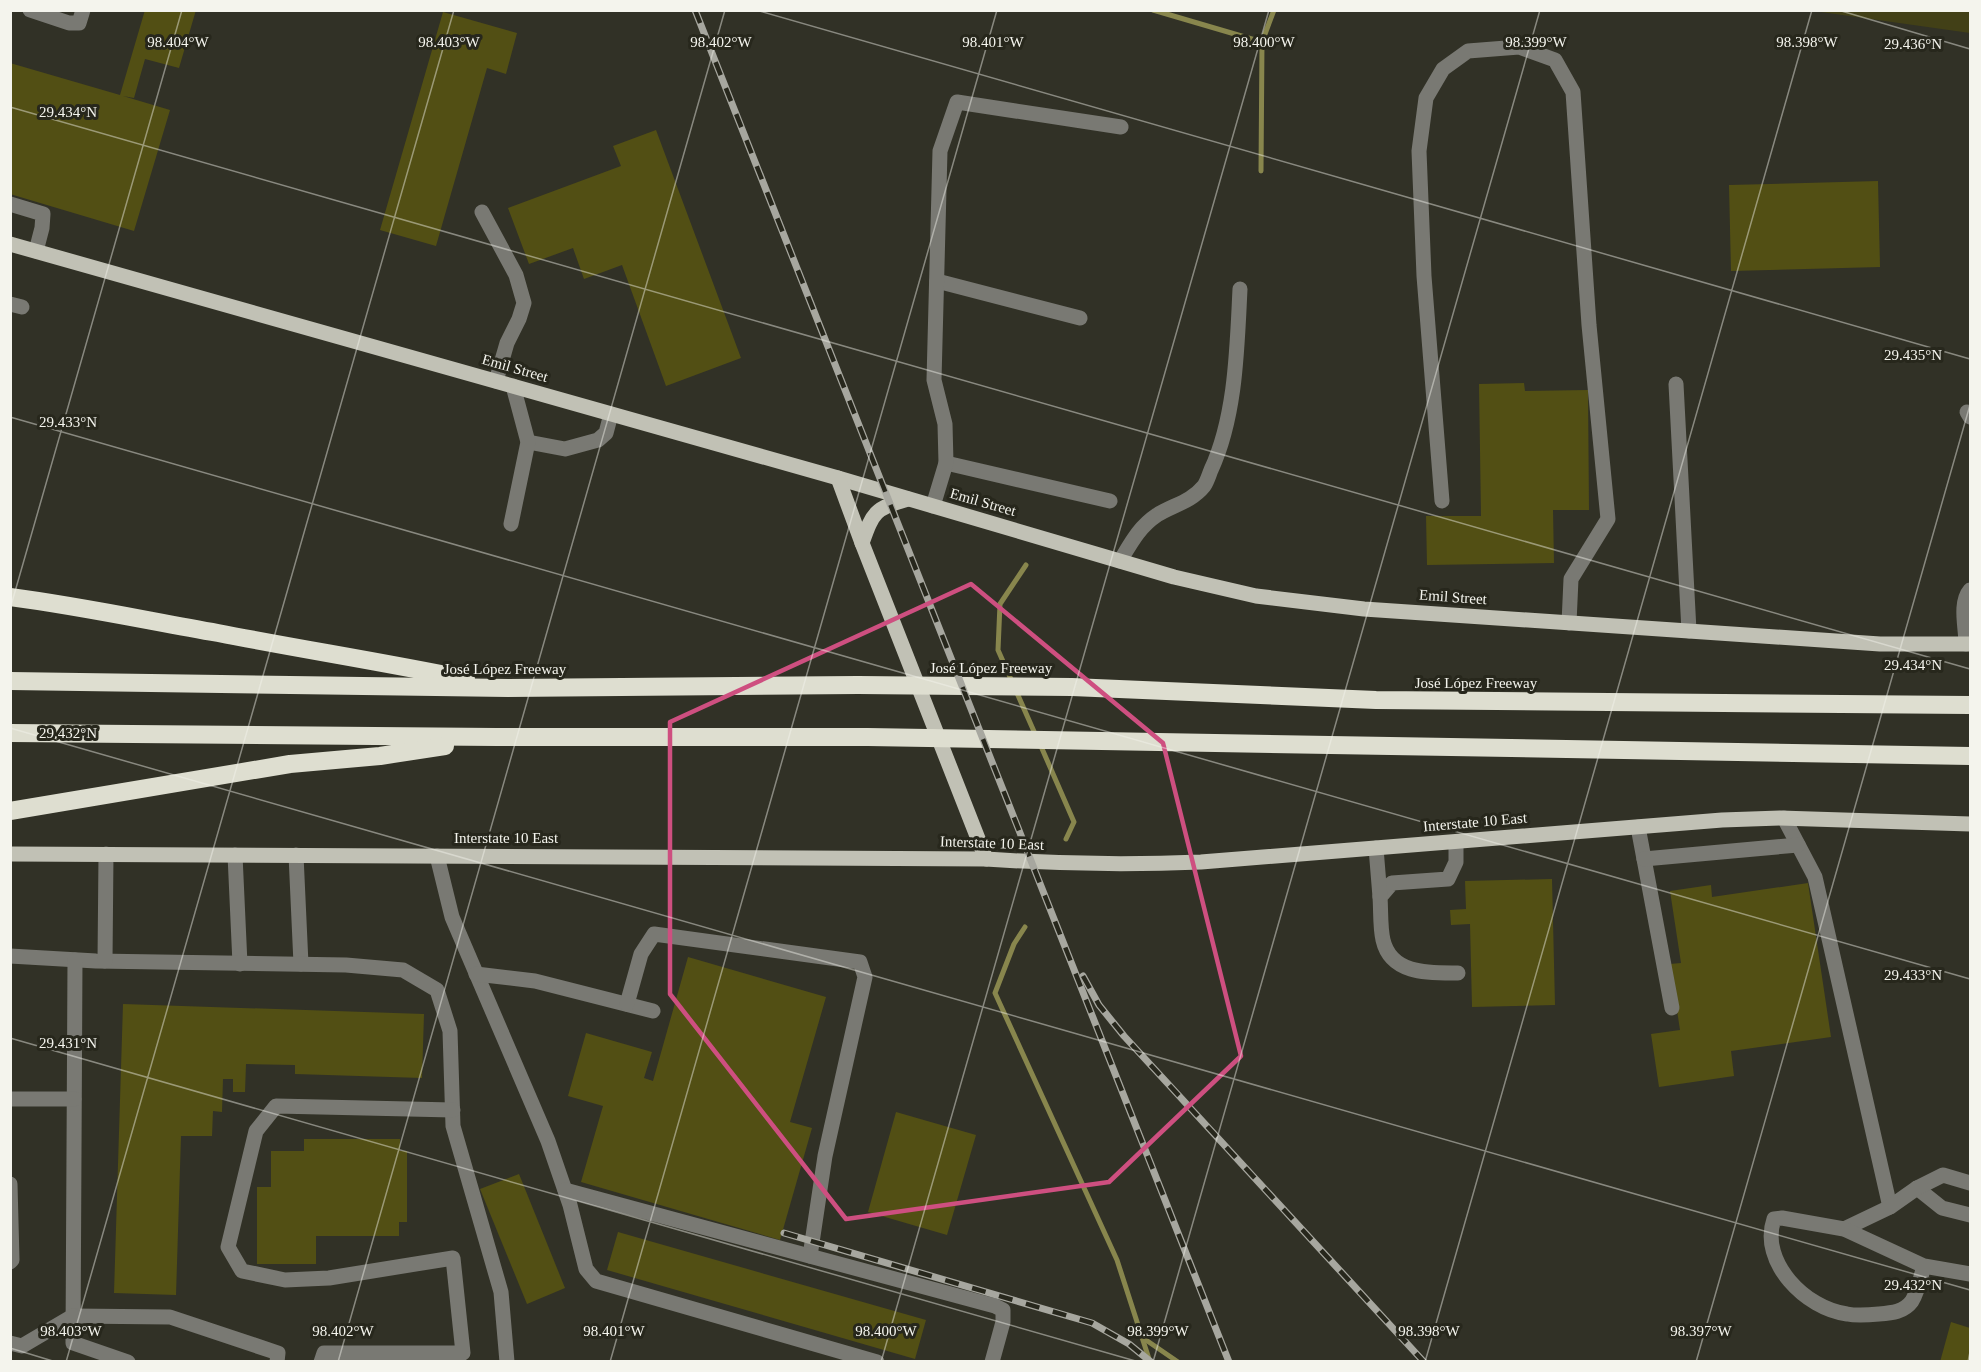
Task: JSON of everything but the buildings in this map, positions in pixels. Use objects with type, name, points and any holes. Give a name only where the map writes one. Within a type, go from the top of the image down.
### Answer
[{"type":"highway","points":[[10,597],[55,602],[220,634],[379,661],[508,688]]},
{"type":"highway","name":"José López Freeway","points":[[10,681],[508,688],[1072,687],[1376,700],[1971,705]]},
{"type":"highway","points":[[10,733],[868,737],[1971,756]]},
{"type":"highway","points":[[10,811],[290,764],[380,756],[496,737]]},
{"type":"main road","name":"Emil Street","points":[[10,244],[838,478],[1174,577],[1266,598],[1364,609],[1880,644],[1968,644]]},
{"type":"main road","points":[[838,478],[986,859]]},
{"type":"main road","points":[[862,543],[870,521],[879,509],[909,499]]},
{"type":"main road","name":"Interstate 10 East","points":[[10,854],[986,859],[1160,864],[1722,820],[1784,818],[1971,824]]},
{"type":"street","points":[[30,10],[69,23],[80,23],[83,10]]},
{"type":"street","points":[[1442,501],[1424,276],[1419,151],[1426,98],[1443,69],[1468,51],[1519,47],[1555,60],[1573,92],[1589,325],[1608,519],[1571,579],[1569,623]]},
{"type":"street","points":[[933,506],[946,463],[945,424],[934,380],[940,151],[957,102],[1121,127]]},
{"type":"street","points":[[10,204],[43,214],[36,251]]},
{"type":"street","points":[[482,212],[516,275],[524,303],[507,343],[496,381]]},
{"type":"street","points":[[937,281],[1080,318]]},
{"type":"street","points":[[1120,561],[1138,531],[1158,515],[1186,502],[1204,486],[1216,459],[1225,430],[1236,355],[1240,289]]},
{"type":"street","points":[[1676,384],[1689,631]]},
{"type":"street","points":[[512,524],[528,442],[513,386]]},
{"type":"street","points":[[528,442],[565,449],[598,440],[606,433],[611,414]]},
{"type":"street","points":[[946,463],[1110,501]]},
{"type":"street","points":[[1968,644],[1965,602],[1966,595],[1971,590]]},
{"type":"street","points":[[1784,818],[1816,883],[1890,1207]]},
{"type":"street","points":[[1638,827],[1672,1008]]},
{"type":"street","points":[[1380,897],[1392,883],[1448,879],[1456,862],[1455,842]]},
{"type":"street","points":[[1644,859],[1798,845]]},
{"type":"street","points":[[1377,848],[1383,941],[1393,960],[1418,972],[1458,973]]},
{"type":"street","points":[[105,962],[106,854]]},
{"type":"street","points":[[235,855],[240,963]]},
{"type":"street","points":[[296,855],[301,964]]},
{"type":"street","points":[[436,856],[452,917],[548,1142],[565,1190],[586,1269],[596,1281],[877,1362]]},
{"type":"street","points":[[627,1004],[641,954],[654,934],[860,962],[865,976],[825,1156],[810,1256]]},
{"type":"street","points":[[10,956],[105,962],[346,965],[403,970],[437,990],[450,1031],[453,1126],[501,1292],[507,1362]]},
{"type":"street","points":[[75,960],[72,1343],[128,1362]]},
{"type":"street","points":[[476,974],[535,981],[653,1011]]},
{"type":"street","points":[[10,1099],[74,1099]]},
{"type":"street","points":[[321,1362],[324,1353],[463,1353],[453,1258],[329,1278],[285,1280],[242,1271],[228,1247],[256,1131],[276,1106],[453,1110]]},
{"type":"street","points":[[1844,1229],[1890,1207],[1917,1188],[1943,1175],[1971,1183]]},
{"type":"street","points":[[10,1184],[12,1260],[10,1262]]},
{"type":"street","points":[[1917,1188],[1942,1208],[1971,1215]]},
{"type":"street","points":[[565,1190],[995,1306],[1003,1310],[1003,1322],[992,1362]]},
{"type":"street","points":[[1924,1266],[1912,1301],[1897,1313],[1845,1314],[1821,1305],[1795,1289],[1774,1259],[1770,1241],[1772,1224],[1774,1219],[1782,1218],[1844,1229],[1924,1266],[1971,1274]]},
{"type":"street","points":[[10,1343],[22,1346],[73,1316],[170,1317],[278,1353],[277,1362]]},
{"type":"highlighted area","points":[[971,584],[1163,743],[1241,1056],[1109,1182],[846,1219],[670,994],[670,722]]},
{"type":"shaded area","points":[[1814,11],[1970,11],[1970,33]]},
{"type":"waterway","points":[[1153,10],[1262,42]]},
{"type":"waterway","points":[[1261,171],[1262,42],[1274,10]]},
{"type":"waterway","points":[[1026,565],[1000,604],[998,650],[1036,736]]},
{"type":"waterway","points":[[1040,744],[1074,822],[1066,839]]},
{"type":"waterway","points":[[1025,927],[1014,944],[995,993],[1117,1260],[1150,1362]]},
{"type":"waterway","points":[[1143,1338],[1178,1362]]},
{"type":"railway","points":[[695,10],[1229,1362]]},
{"type":"railway","points":[[1083,976],[1099,1005],[1124,1036],[1424,1362]]},
{"type":"railway","points":[[784,1233],[1092,1323],[1129,1344],[1151,1362]]}]
